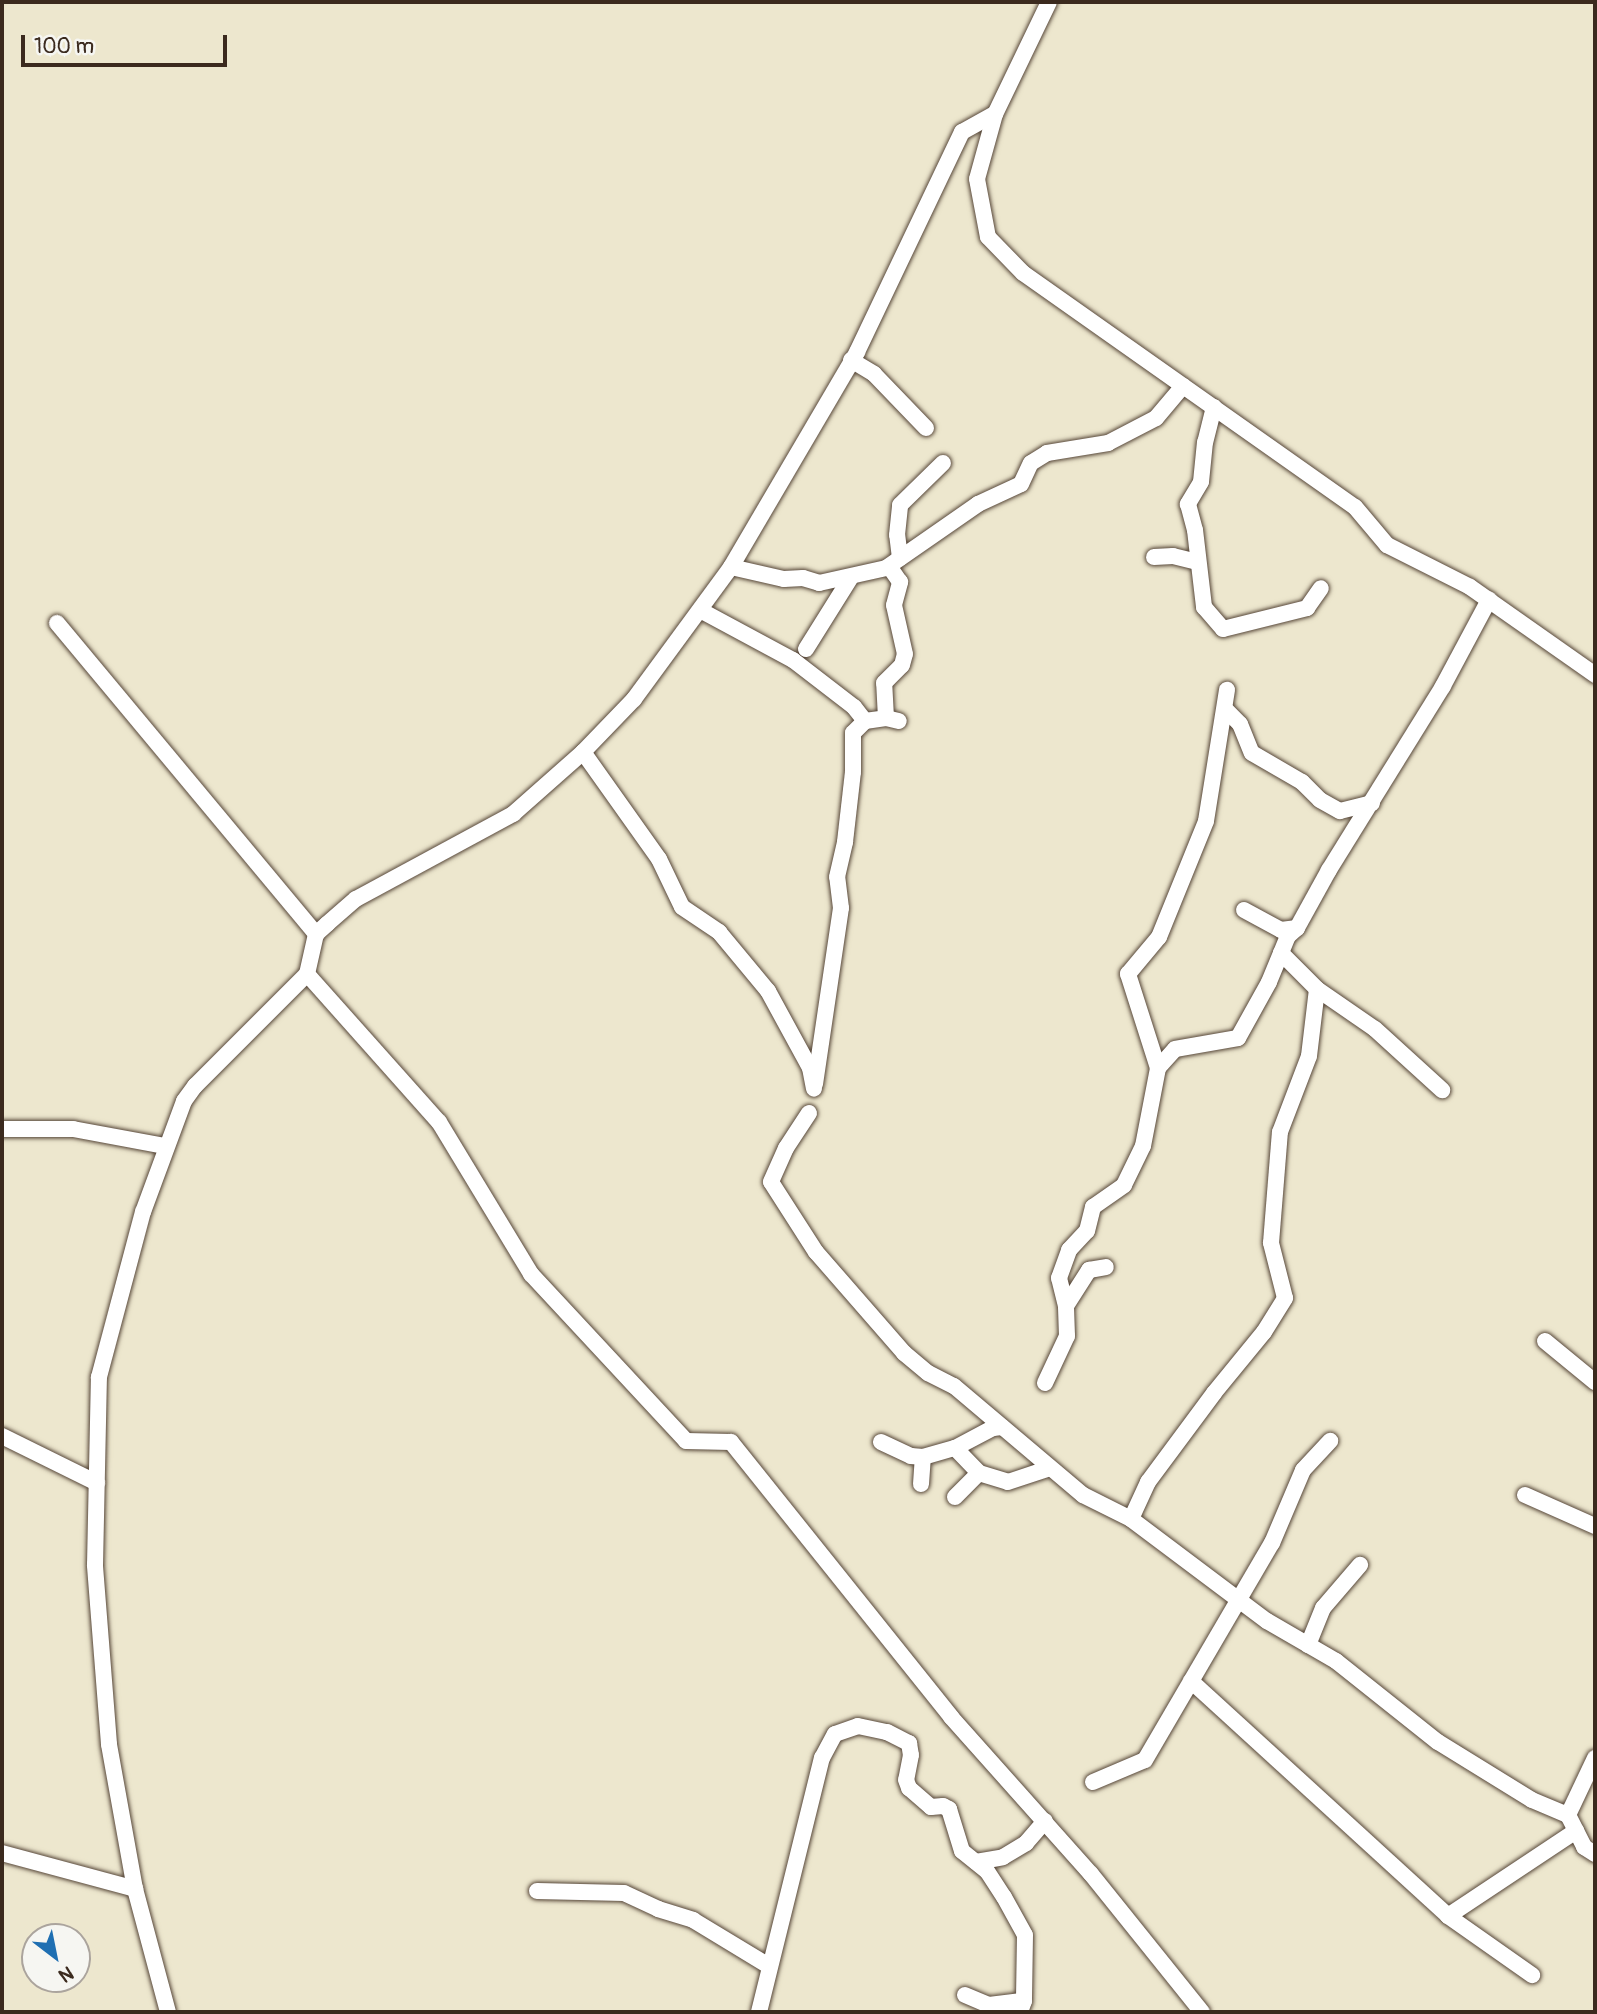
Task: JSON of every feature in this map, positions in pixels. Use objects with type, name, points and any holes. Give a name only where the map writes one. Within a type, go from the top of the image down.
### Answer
[{"type":"street","points":[[1049,2],[995,114],[977,179],[988,237],[1023,273],[1355,507],[1387,545],[1470,587],[1595,675]]},
{"type":"street","points":[[169,2012],[135,1889],[109,1744],[95,1565],[99,1377],[143,1212],[165,1146],[184,1101],[195,1086],[307,974],[316,934],[356,899],[513,814],[583,752],[635,699],[731,567],[851,360],[962,132],[995,114]]},
{"type":"street","points":[[851,360],[874,374],[926,428]]},
{"type":"street","points":[[731,567],[784,579],[803,578],[819,583],[851,577],[895,562],[978,504],[1021,484],[1031,463],[1047,453],[1108,443],[1156,418],[1183,386]]},
{"type":"street","points":[[1214,407],[1205,442],[1200,482],[1188,504],[1204,607],[1223,629],[1307,608],[1321,588]]},
{"type":"street","points":[[583,752],[659,859],[682,907],[719,932],[768,991],[810,1068],[814,1089],[841,908],[837,877],[845,842],[853,772],[853,733],[865,721],[893,720],[884,683],[902,666],[905,654],[894,605],[900,582],[895,562],[900,505],[943,463]]},
{"type":"street","points":[[898,527],[927,538]]},
{"type":"street","points":[[1154,557],[1173,556],[1198,562]]},
{"type":"street","points":[[806,649],[851,577]]},
{"type":"street","points":[[1158,1068],[1175,1049],[1238,1038],[1269,982],[1288,936],[1297,928],[1329,870],[1443,687],[1489,600]]},
{"type":"street","points":[[700,610],[793,660],[853,707],[865,721]]},
{"type":"street","points":[[57,623],[316,934]]},
{"type":"street","points":[[1045,1382],[1067,1336],[1066,1306],[1059,1279],[1069,1250],[1087,1231],[1093,1207],[1124,1185],[1143,1146],[1158,1068],[1128,974],[1159,937],[1206,821],[1227,690]]},
{"type":"street","points":[[1225,709],[1240,724],[1252,753],[1302,782],[1320,800],[1340,811],[1372,803]]},
{"type":"street","points":[[1244,909],[1281,930],[1297,928]]},
{"type":"street","points":[[1281,953],[1317,989],[1375,1030],[1442,1090]]},
{"type":"street","points":[[307,974],[439,1122],[531,1274],[686,1441],[731,1442],[951,1717],[1091,1874],[1202,2012]]},
{"type":"street","points":[[1131,1519],[1148,1482],[1214,1393],[1264,1332],[1285,1298],[1271,1243],[1280,1132],[1309,1056],[1317,989]]},
{"type":"street","points":[[809,1113],[786,1148],[771,1182],[816,1252],[904,1353],[928,1373],[954,1386],[1083,1495],[1131,1519],[1238,1600],[1336,1661],[1438,1742],[1532,1800],[1568,1815],[1584,1847],[1595,1854]]},
{"type":"street","points":[[2,1129],[73,1129],[165,1146]]},
{"type":"street","points":[[1066,1306],[1088,1270],[1106,1267]]},
{"type":"street","points":[[1545,1341],[1595,1381]]},
{"type":"street","points":[[881,1442],[911,1457],[923,1457],[955,1448],[993,1428],[1002,1427]]},
{"type":"street","points":[[2,1436],[97,1483]]},
{"type":"street","points":[[1093,1782],[1144,1760],[1272,1543],[1303,1470],[1330,1441]]},
{"type":"street","points":[[955,1448],[979,1472],[1007,1482],[1050,1468]]},
{"type":"street","points":[[921,1484],[923,1457]]},
{"type":"street","points":[[955,1497],[979,1472]]},
{"type":"street","points":[[1525,1495],[1595,1525]]},
{"type":"street","points":[[1308,1645],[1323,1608],[1360,1565]]},
{"type":"street","points":[[1191,1681],[1448,1916],[1532,1975]]},
{"type":"street","points":[[759,2012],[813,1799],[816,1776],[828,1742],[835,1734],[858,1726],[872,1728],[909,1743],[911,1755],[905,1780],[909,1788],[931,1807],[943,1805],[949,1809],[962,1851],[987,1871],[1025,1935],[1022,2007],[989,2005],[965,1995]]},
{"type":"street","points":[[1568,1815],[1595,1758]]},
{"type":"street","points":[[976,1862],[1003,1857],[1026,1843],[1045,1821]]},
{"type":"street","points":[[1448,1916],[1576,1831]]},
{"type":"street","points":[[2,1853],[135,1889]]},
{"type":"street","points":[[537,1891],[624,1893],[658,1909],[693,1920],[769,1966]]}]
